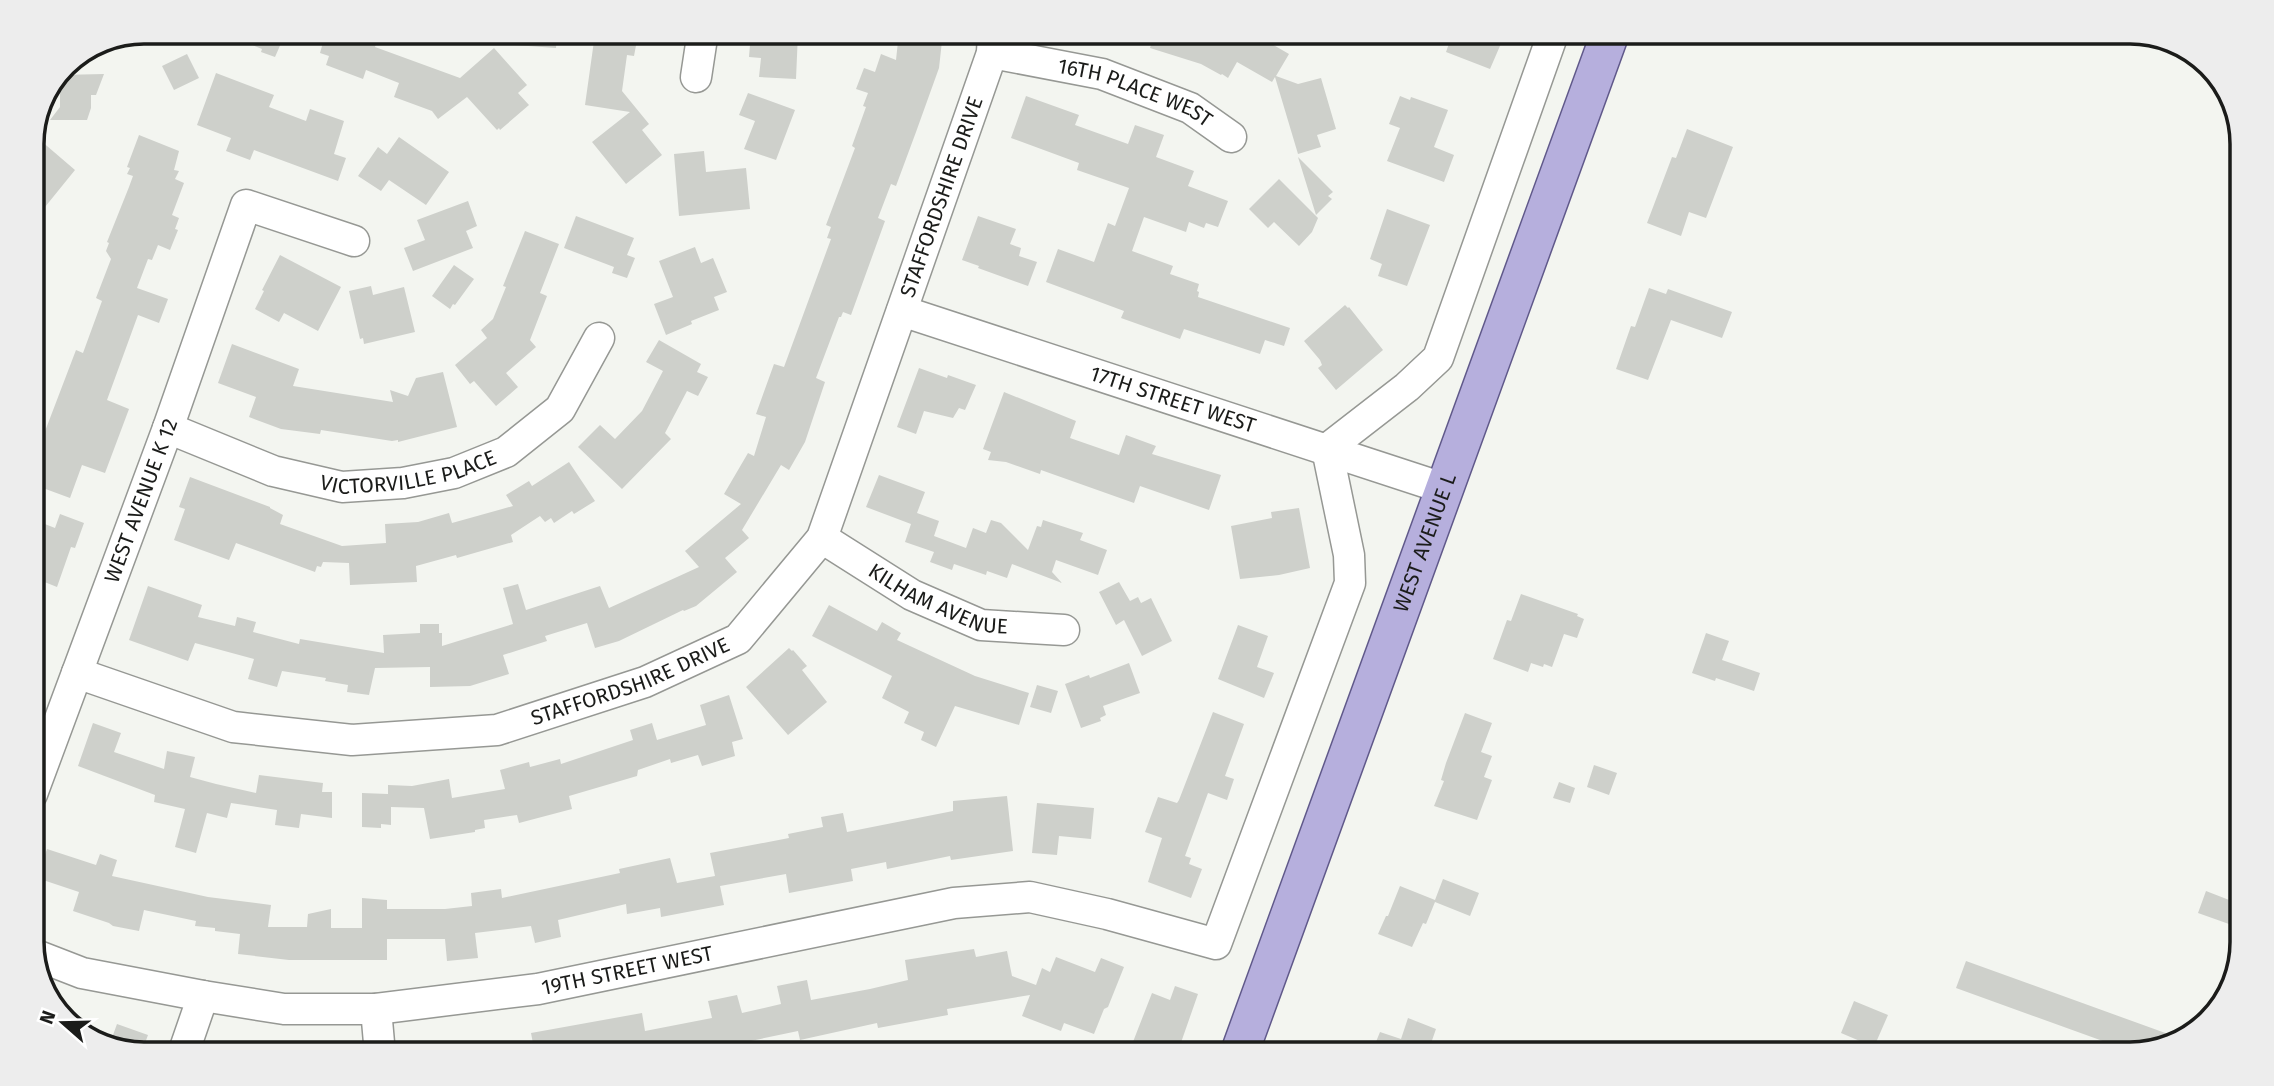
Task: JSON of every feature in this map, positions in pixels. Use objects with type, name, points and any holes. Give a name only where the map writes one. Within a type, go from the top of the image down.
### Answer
[{"type":"main road","name":"WEST AVENUE L","points":[[1244,1042],[1607,44]]},
{"type":"street","points":[[696,77],[701,44]]},
{"type":"street","name":"STAFFORDSHIRE DRIVE","points":[[77,673],[233,727],[352,740],[497,730],[645,682],[738,639],[822,538],[992,44]]},
{"type":"street","name":"16TH PLACE WEST","points":[[1000,44],[1102,74],[1190,108],[1231,137]]},
{"type":"street","points":[[1327,449],[1407,387],[1438,358],[1550,44]]},
{"type":"street","name":"WEST AVENUE K 12","points":[[44,762],[168,428],[246,205],[354,241]]},
{"type":"street","name":"17TH STREET WEST","points":[[902,311],[1446,489]]},
{"type":"street","name":"VICTORVILLE PLACE","points":[[168,428],[273,471],[342,487],[403,482],[454,473],[506,452],[560,409],[599,338]]},
{"type":"street","name":"19TH STREET WEST","points":[[46,959],[82,973],[284,1009],[376,1009],[538,989],[966,902],[1030,897],[1107,914],[1216,944],[1350,583],[1349,555],[1327,449]]},
{"type":"street","name":"KILHAM AVENUE","points":[[822,538],[912,595],[981,625],[1065,630]]},
{"type":"street","points":[[187,1042],[203,996]]},
{"type":"street","points":[[376,1009],[379,1042]]},
{"type":"building","points":[[250,44],[281,44],[275,57],[261,52],[262,49]]},
{"type":"building","points":[[323,44],[376,44],[375,47],[460,78],[494,48],[527,85],[518,93],[529,105],[500,130],[497,130],[467,97],[438,119],[432,111],[394,97],[399,83],[366,70],[363,79],[326,65],[329,56],[320,53]]},
{"type":"building","points":[[503,44],[556,44],[556,48]]},
{"type":"building","points":[[594,44],[636,44],[634,56],[627,55],[622,91],[649,124],[642,130],[662,155],[626,184],[592,142],[630,112],[585,105]]},
{"type":"building","points":[[750,44],[798,44],[796,79],[759,77],[761,58],[749,57]]},
{"type":"building","points":[[898,44],[942,44],[939,68],[896,186],[891,184],[878,218],[885,221],[851,315],[843,312],[839,317],[816,378],[825,382],[805,442],[789,470],[781,465],[742,530],[749,538],[725,558],[737,572],[696,606],[619,641],[595,648],[587,623],[545,636],[547,641],[503,655],[509,674],[470,686],[430,687],[430,667],[375,668],[369,695],[347,692],[348,685],[325,681],[326,678],[282,671],[277,687],[248,679],[254,659],[195,643],[188,661],[129,640],[148,586],[202,605],[198,617],[235,626],[237,617],[256,622],[253,632],[299,644],[300,639],[384,653],[383,635],[420,633],[420,624],[439,624],[442,646],[513,624],[503,588],[518,584],[526,610],[600,586],[609,608],[699,567],[685,551],[741,504],[724,494],[748,453],[754,456],[766,417],[756,414],[774,364],[784,367],[831,239],[827,238],[831,227],[826,225],[855,148],[852,146],[866,107],[863,106],[868,93],[856,89],[864,68],[875,72],[881,54],[896,60]]},
{"type":"building","points":[[1151,44],[1272,44],[1289,54],[1276,76],[1298,84],[1321,78],[1336,129],[1317,135],[1321,147],[1298,154],[1275,77],[1272,82],[1237,62],[1228,78],[1201,64],[1150,48]]},
{"type":"building","points":[[1449,44],[1501,44],[1490,69],[1446,52]]},
{"type":"building","points":[[187,54],[199,78],[174,90],[162,66]]},
{"type":"building","points":[[216,73],[274,95],[269,107],[306,121],[310,109],[344,121],[334,154],[346,158],[338,181],[254,150],[250,160],[226,151],[231,138],[197,125]]},
{"type":"building","points":[[104,74],[96,95],[91,95],[87,120],[50,120],[60,107],[60,90],[72,75]]},
{"type":"building","points":[[748,93],[795,110],[776,160],[744,149],[755,121],[739,115]]},
{"type":"building","points":[[1026,96],[1079,115],[1075,125],[1128,144],[1135,125],[1164,135],[1156,157],[1194,171],[1188,186],[1228,201],[1218,227],[1206,223],[1204,228],[1189,222],[1186,232],[1144,217],[1132,251],[1173,266],[1170,274],[1199,284],[1198,297],[1290,328],[1284,346],[1265,340],[1260,354],[1184,329],[1180,339],[1121,318],[1124,311],[1046,282],[1058,249],[1094,262],[1108,223],[1115,226],[1129,188],[1077,170],[1079,163],[1011,138]]},
{"type":"building","points":[[1400,96],[1410,100],[1411,97],[1448,110],[1434,147],[1454,155],[1444,182],[1387,161],[1400,128],[1389,124]]},
{"type":"building","points":[[1687,129],[1733,147],[1706,218],[1689,212],[1681,236],[1647,223],[1672,157],[1676,158]]},
{"type":"building","points":[[139,135],[179,151],[174,170],[179,171],[175,179],[184,183],[172,215],[179,218],[175,229],[178,230],[170,250],[158,245],[152,260],[148,259],[137,288],[168,299],[159,323],[138,315],[107,400],[129,409],[105,473],[82,465],[70,498],[44,488],[44,434],[76,350],[83,353],[102,301],[96,298],[111,259],[106,251],[107,242],[133,176],[127,174],[130,168],[127,167]]},
{"type":"building","points":[[399,137],[449,172],[426,205],[389,180],[381,191],[358,176],[378,147],[387,154]]},
{"type":"building","points":[[44,143],[75,170],[44,206]]},
{"type":"building","points":[[704,151],[706,172],[746,168],[750,209],[679,216],[674,154]]},
{"type":"building","points":[[1298,157],[1333,192],[1328,196],[1332,199],[1316,215]]},
{"type":"building","points":[[1279,179],[1318,218],[1312,232],[1299,246],[1274,222],[1268,228],[1249,209]]},
{"type":"building","points":[[468,201],[477,226],[466,231],[473,248],[413,271],[404,248],[425,240],[417,220]]},
{"type":"building","points":[[1387,209],[1430,225],[1407,286],[1378,276],[1382,264],[1370,259]]},
{"type":"building","points":[[576,216],[634,238],[627,255],[635,258],[627,278],[612,273],[614,267],[564,248]]},
{"type":"building","points":[[978,216],[1016,229],[1010,244],[1021,248],[1019,256],[1037,262],[1028,286],[962,260]]},
{"type":"building","points":[[525,231],[559,244],[540,293],[547,296],[530,340],[536,347],[506,373],[518,387],[496,406],[474,381],[470,384],[455,365],[487,338],[481,330],[493,319]]},
{"type":"building","points":[[695,247],[701,263],[713,258],[727,292],[714,297],[719,310],[666,335],[654,304],[673,297],[659,261]]},
{"type":"building","points":[[280,255],[341,287],[318,331],[284,313],[279,322],[255,309]]},
{"type":"building","points":[[454,265],[474,279],[450,309],[432,296]]},
{"type":"building","points":[[371,286],[373,295],[404,287],[415,332],[364,344],[363,338],[360,339],[349,291]]},
{"type":"building","points":[[1649,288],[1666,294],[1668,289],[1732,312],[1722,338],[1671,320],[1648,380],[1616,369],[1631,326],[1635,327]]},
{"type":"building","points":[[1345,305],[1383,350],[1336,390],[1318,368],[1322,365],[1320,360],[1304,341]]},
{"type":"building","points":[[659,340],[701,364],[697,372],[708,377],[698,396],[687,391],[665,433],[671,439],[622,489],[578,447],[600,425],[615,439],[642,411],[663,371],[646,362]]},
{"type":"building","points":[[232,344],[299,369],[293,386],[393,402],[390,390],[408,396],[416,378],[443,372],[457,427],[398,442],[321,430],[320,434],[281,429],[249,417],[256,397],[218,383]]},
{"type":"building","points":[[919,368],[976,385],[965,410],[959,408],[953,418],[924,411],[916,434],[897,427]]},
{"type":"building","points":[[1004,392],[1076,421],[1070,438],[1119,455],[1126,435],[1156,446],[1152,454],[1221,475],[1209,510],[1140,486],[1134,503],[1041,470],[1040,474],[1006,462],[988,460],[991,452],[983,449]]},
{"type":"building","points":[[569,462],[595,501],[554,523],[551,518],[545,522],[540,516],[511,535],[513,542],[416,566],[417,582],[350,585],[349,563],[323,562],[321,567],[317,566],[315,572],[236,543],[229,560],[174,540],[185,509],[179,507],[190,477],[270,507],[283,515],[280,524],[342,546],[386,543],[385,524],[418,522],[449,513],[452,523],[513,506],[506,495],[529,481],[532,486]]},
{"type":"building","points":[[879,475],[925,492],[917,513],[939,521],[934,536],[966,548],[973,528],[986,533],[991,520],[1001,523],[1028,550],[1037,526],[1041,527],[1043,520],[1083,533],[1080,540],[1107,550],[1098,575],[1056,560],[1052,572],[1062,583],[1012,564],[1007,578],[987,571],[986,575],[954,564],[952,570],[930,562],[934,552],[905,542],[911,524],[866,507]]},
{"type":"building","points":[[1299,508],[1310,568],[1279,575],[1240,579],[1231,526],[1272,518],[1271,512]]},
{"type":"building","points":[[60,514],[84,523],[75,548],[71,547],[57,587],[44,582],[44,524],[55,528]]},
{"type":"building","points":[[1119,582],[1130,601],[1138,597],[1141,603],[1151,598],[1172,641],[1142,656],[1124,620],[1116,625],[1099,592]]},
{"type":"building","points":[[1521,594],[1578,614],[1577,616],[1584,619],[1577,638],[1564,634],[1552,667],[1531,663],[1528,672],[1493,659],[1507,620],[1511,621]]},
{"type":"building","points":[[829,605],[877,631],[882,622],[901,633],[897,640],[975,676],[1029,693],[1019,725],[955,706],[936,747],[921,740],[924,732],[904,723],[909,712],[882,698],[892,676],[812,636]]},
{"type":"building","points":[[1238,625],[1268,636],[1257,667],[1274,673],[1264,698],[1218,679]]},
{"type":"building","points":[[1706,633],[1729,641],[1722,660],[1760,673],[1754,691],[1692,673]]},
{"type":"building","points":[[789,648],[807,666],[802,670],[827,702],[788,735],[746,687]]},
{"type":"building","points":[[1129,663],[1140,693],[1103,706],[1106,715],[1100,718],[1101,721],[1081,728],[1065,684]]},
{"type":"building","points":[[1037,685],[1058,691],[1051,713],[1030,707]]},
{"type":"building","points":[[729,695],[743,739],[732,742],[735,756],[702,766],[698,755],[671,763],[670,759],[638,770],[637,776],[569,796],[572,809],[519,823],[517,815],[484,820],[485,828],[475,832],[430,839],[424,808],[391,807],[391,825],[381,824],[381,828],[362,827],[362,793],[388,794],[388,785],[412,786],[449,779],[452,798],[505,789],[500,770],[529,762],[530,767],[560,759],[561,764],[633,740],[630,730],[652,723],[657,740],[706,725],[700,705]]},
{"type":"building","points":[[1213,712],[1244,724],[1225,776],[1234,779],[1227,800],[1208,793],[1185,856],[1191,858],[1189,864],[1202,869],[1191,898],[1148,882],[1162,838],[1145,832],[1158,797],[1177,803],[1179,800]]},
{"type":"building","points":[[1465,713],[1492,723],[1481,752],[1492,756],[1484,777],[1492,780],[1477,820],[1434,806],[1444,781],[1441,780],[1446,763]]},
{"type":"building","points":[[93,723],[121,733],[114,752],[164,769],[167,751],[195,757],[190,777],[216,784],[256,793],[259,775],[323,783],[322,792],[332,792],[332,818],[301,814],[299,828],[275,825],[277,810],[231,803],[227,818],[207,813],[196,853],[175,847],[185,809],[154,802],[155,795],[78,766]]},
{"type":"building","points":[[1594,765],[1617,773],[1609,795],[1587,787]]},
{"type":"building","points":[[1559,782],[1575,788],[1570,803],[1553,798]]},
{"type":"building","points":[[1007,796],[1013,851],[951,860],[950,856],[887,869],[886,862],[851,869],[853,881],[789,893],[786,874],[720,886],[724,905],[661,917],[660,908],[627,914],[626,904],[558,920],[561,937],[535,943],[531,926],[475,933],[478,958],[447,961],[445,939],[387,939],[387,960],[289,960],[238,954],[240,934],[195,926],[196,921],[144,910],[139,931],[113,926],[73,911],[79,892],[44,880],[44,858],[47,849],[96,865],[100,854],[117,860],[112,876],[208,897],[271,905],[268,927],[307,927],[308,914],[331,909],[331,928],[362,928],[362,898],[387,900],[387,909],[472,906],[471,893],[501,889],[502,898],[620,873],[619,869],[670,858],[677,883],[715,876],[710,853],[789,838],[788,834],[823,827],[821,817],[843,813],[847,832],[953,811],[953,801]]},
{"type":"building","points":[[1037,803],[1094,808],[1091,839],[1059,836],[1057,855],[1032,853]]},
{"type":"building","points":[[1443,879],[1479,893],[1470,916],[1435,902],[1412,947],[1378,934],[1400,886],[1435,900]]},
{"type":"building","points":[[2206,891],[2230,900],[2230,924],[2198,913]]},
{"type":"building","points":[[974,949],[976,957],[1007,951],[1012,976],[1036,985],[1042,968],[1050,972],[1056,957],[1095,972],[1101,958],[1124,967],[1094,1034],[1064,1023],[1061,1031],[1022,1016],[1030,995],[947,1009],[948,1015],[878,1028],[877,1023],[800,1040],[798,1031],[746,1042],[533,1042],[531,1033],[642,1013],[645,1031],[712,1018],[708,1001],[737,995],[742,1013],[781,1004],[777,986],[807,980],[811,1000],[870,989],[908,980],[905,960]]},
{"type":"building","points":[[1966,961],[2169,1034],[2143,1041],[2106,1042],[1956,988]]},
{"type":"building","points":[[1175,986],[1198,994],[1181,1042],[1133,1042],[1152,993],[1170,1000]]},
{"type":"building","points":[[1854,1001],[1888,1015],[1876,1042],[1862,1042],[1841,1033]]},
{"type":"building","points":[[1408,1018],[1436,1029],[1431,1042],[1376,1042],[1380,1032],[1401,1039]]},
{"type":"building","points":[[117,1024],[148,1035],[145,1042],[112,1037]]}]
